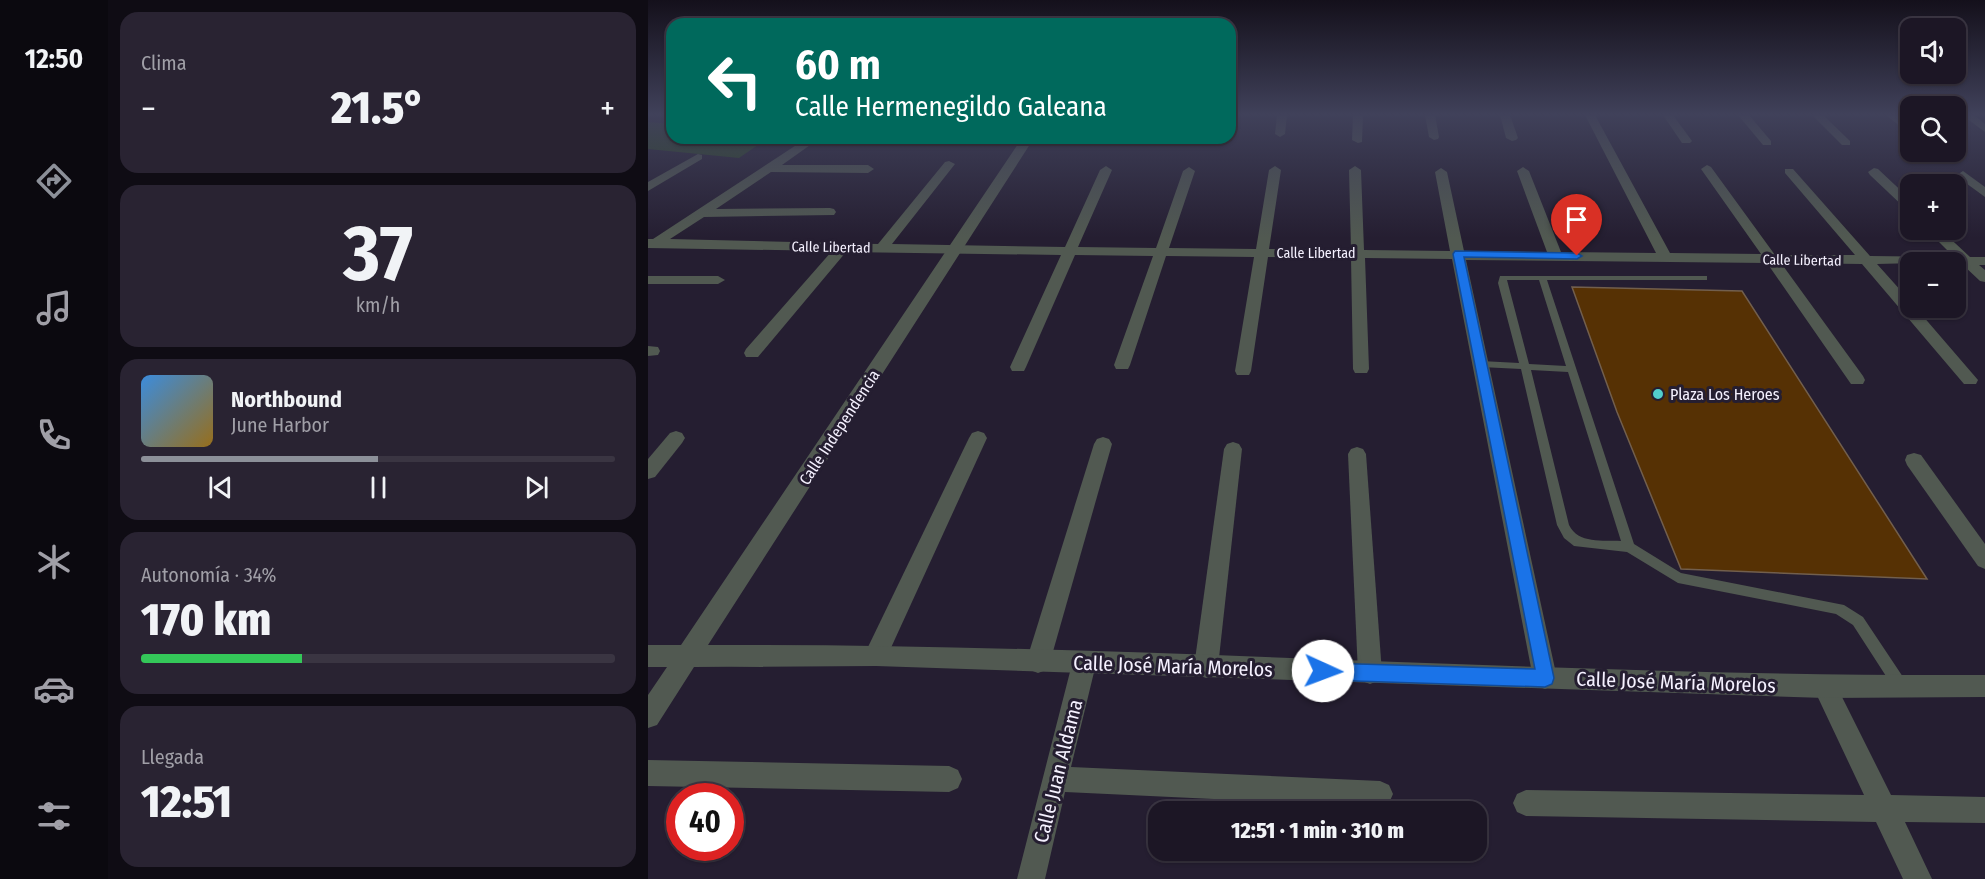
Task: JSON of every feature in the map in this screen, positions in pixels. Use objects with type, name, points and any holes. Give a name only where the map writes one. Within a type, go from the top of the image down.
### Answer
[{"type":"street","points":[[650,245],[786,156]]},
{"type":"street","name":"Calle Independencia","points":[[648,716],[1016,156]]},
{"type":"street","points":[[1612,156],[1665,257]]},
{"type":"street","points":[[648,187],[698,157]]},
{"type":"street","points":[[882,248],[949,164]]},
{"type":"street","points":[[768,168],[868,169]]},
{"type":"street","points":[[1707,169],[1857,380]]},
{"type":"street","points":[[1018,367],[1072,251],[1106,170]]},
{"type":"street","points":[[1242,371],[1275,170]]},
{"type":"street","points":[[1355,170],[1361,369]]},
{"type":"street","points":[[1122,365],[1189,171]]},
{"type":"street","points":[[1523,171],[1555,255]]},
{"type":"street","points":[[1789,171],[1970,380]]},
{"type":"street","points":[[1441,172],[1545,678]]},
{"type":"street","points":[[1874,172],[1900,197]]},
{"type":"street","points":[[1966,178],[1985,194]]},
{"type":"street","points":[[702,213],[830,212]]},
{"type":"street","points":[[1945,240],[1985,278]]},
{"type":"street","name":"Calle Libertad","points":[[650,245],[1985,261]]},
{"type":"street","points":[[752,353],[842,248]]},
{"type":"street","points":[[648,280],[718,280]]},
{"type":"street","points":[[648,472],[676,438]]},
{"type":"street","points":[[876,655],[978,438]]},
{"type":"street","points":[[1038,662],[1103,444]]},
{"type":"street","points":[[1206,667],[1233,449]]},
{"type":"street","points":[[1357,454],[1370,673]]},
{"type":"street","points":[[1914,460],[1985,560]]},
{"type":"street","name":"Calle José María Morelos","points":[[648,656],[876,655],[1084,664],[1825,687],[1985,686]]},
{"type":"street","name":"Calle Juan Aldama","points":[[1031,879],[1084,664]]},
{"type":"street","points":[[1825,687],[1918,879]]},
{"type":"street","points":[[648,773],[949,779]]},
{"type":"street","points":[[1056,779],[1380,794]]},
{"type":"street","points":[[1526,803],[1985,810]]},
{"type":"lane","points":[[1704,279],[1503,278],[1502,283],[1525,366],[1563,525],[1568,535],[1578,543],[1629,547],[1678,578],[1839,609],[1858,621],[1900,686]]},
{"type":"lane","points":[[1542,278],[1629,547]]},
{"type":"lane","points":[[1481,364],[1571,369]]},
{"type":"green space","points":[[719,156],[742,156],[739,158]]},
{"type":"building","name":"Plaza Los Heroes","points":[[1572,287],[1742,291],[1927,579],[1681,569],[1617,412]]},
{"type":"place","name":"Plaza Los Heroes","points":[[1658,394]]},
{"type":"route","points":[[1323,671],[1545,678],[1458,254],[1577,256]]}]
